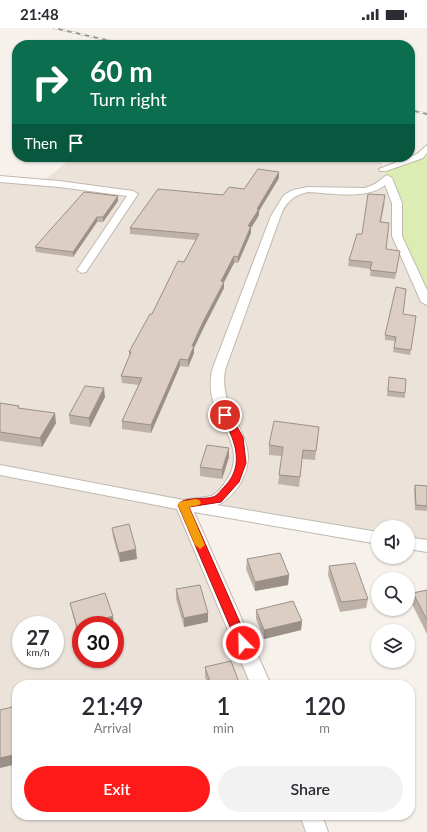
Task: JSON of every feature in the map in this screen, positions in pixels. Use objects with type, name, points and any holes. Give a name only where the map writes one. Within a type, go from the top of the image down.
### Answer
[{"type":"street","points":[[415,158],[420,156],[427,148]]},
{"type":"street","points":[[383,169],[403,162]]},
{"type":"street","points":[[183,505],[217,500],[234,482],[242,463],[238,437],[219,404],[216,388],[220,364],[261,252],[282,204],[288,196],[302,190],[334,192],[378,187],[387,178],[397,203],[397,236],[427,302]]},
{"type":"street","points":[[0,179],[42,182],[133,194],[82,270]]},
{"type":"street","points":[[0,470],[183,505],[371,537]]},
{"type":"street","points":[[183,505],[259,680]]},
{"type":"street","points":[[415,544],[427,546]]},
{"type":"street","points":[[313,820],[317,832]]},
{"type":"shaded area","points":[[67,162],[381,162],[397,203],[427,302],[427,546],[415,544],[415,520],[371,520],[371,537],[183,505],[259,680],[12,680],[12,820],[313,820],[317,832],[0,832],[0,179],[42,182]]},
{"type":"green space","points":[[427,148],[427,302],[397,236],[397,203],[383,169],[404,162],[415,162],[415,157]]},
{"type":"building","points":[[258,169],[279,172],[248,226],[251,226],[238,257],[234,256],[221,281],[224,282],[203,322],[192,346],[194,346],[188,360],[180,359],[151,425],[122,421],[142,378],[121,376],[131,352],[129,352],[150,314],[152,314],[178,261],[184,262],[199,234],[130,228],[158,189],[223,195],[229,187],[244,189]]},
{"type":"building","points":[[84,192],[118,196],[103,217],[97,217],[73,252],[35,247]]},
{"type":"building","points":[[368,194],[385,195],[380,222],[389,223],[386,249],[400,251],[396,273],[370,270],[372,262],[349,260],[357,234],[362,234]]},
{"type":"building","points":[[396,287],[406,289],[403,314],[416,316],[411,350],[394,348],[396,337],[385,335]]},
{"type":"building","points":[[389,377],[406,379],[405,393],[388,391]]},
{"type":"building","points":[[85,386],[104,388],[89,418],[69,415]]},
{"type":"building","points":[[0,403],[19,406],[18,408],[55,413],[40,438],[0,432]]},
{"type":"building","points":[[274,421],[319,427],[316,451],[303,450],[300,477],[279,475],[283,447],[269,445]]},
{"type":"building","points":[[207,445],[229,448],[222,470],[200,467]]},
{"type":"building","points":[[415,485],[427,486],[427,506],[416,505]]},
{"type":"building","points":[[129,524],[136,549],[119,553],[112,528]]},
{"type":"building","points":[[280,553],[289,575],[255,582],[247,559]]},
{"type":"building","points":[[355,563],[368,599],[341,602],[329,566]]},
{"type":"building","points":[[200,585],[208,613],[184,618],[176,589]]},
{"type":"building","points":[[427,590],[427,620],[415,597],[415,593]]},
{"type":"building","points":[[105,593],[113,616],[74,616],[70,603]]},
{"type":"building","points":[[293,601],[302,621],[264,630],[256,610]]},
{"type":"building","points":[[231,661],[238,680],[209,680],[205,667]]},
{"type":"building","points":[[12,707],[12,755],[0,758],[0,710]]},
{"type":"railway","points":[[54,28],[106,40]]},
{"type":"railway","points":[[415,111],[427,114]]},
{"type":"slow traffic","points":[[196,503],[183,505],[200,545]]},
{"type":"route","points":[[225,415],[238,437],[242,463],[234,482],[217,500],[183,505],[243,643]]}]
